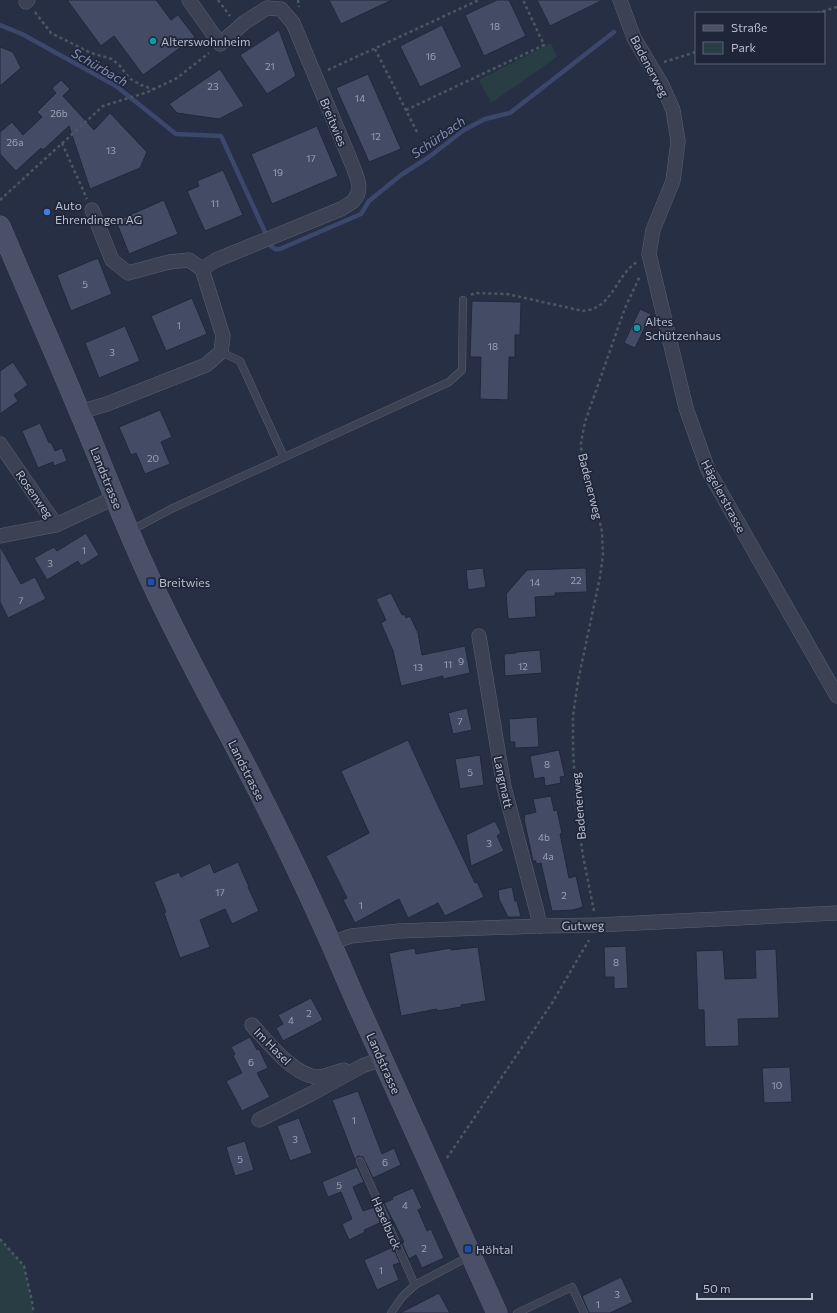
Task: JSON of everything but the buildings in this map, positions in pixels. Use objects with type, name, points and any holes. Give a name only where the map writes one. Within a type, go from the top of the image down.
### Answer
[{"type":"main road","name":"Landstrasse","points":[[0,226],[30,299],[80,412],[128,532],[199,678],[257,789],[331,943],[497,1313]]},
{"type":"street","points":[[189,0],[220,44]]},
{"type":"street","name":"Badenerweg","points":[[620,0],[634,38],[652,65],[673,110],[678,141],[673,181],[653,230],[649,254]]},
{"type":"street","name":"Breitwies","points":[[202,269],[216,260],[341,209],[354,201],[359,192],[358,181],[352,164],[293,23],[281,10],[267,8],[245,22],[220,44]]},
{"type":"street","points":[[80,412],[108,404],[206,365],[221,352],[223,336],[202,269],[188,260],[169,262],[128,273],[112,260],[92,210]]},
{"type":"street","name":"Hägelerstrasse","points":[[649,254],[686,408],[708,470],[837,696]]},
{"type":"street","name":"Rosenweg","points":[[0,444],[56,525]]},
{"type":"street","points":[[0,536],[56,525],[114,498]]},
{"type":"street","name":"Langmatt","points":[[479,636],[504,787],[540,926]]},
{"type":"street","name":"Gutweg","points":[[331,943],[351,936],[399,931],[597,925],[837,913]]},
{"type":"street","name":"Im Hasel","points":[[252,1025],[288,1062],[304,1074],[319,1077],[362,1066],[382,1059]]},
{"type":"street","name":"Im Hasel","points":[[259,1120],[312,1094],[362,1066]]},
{"type":"lane","points":[[128,532],[171,508],[449,382],[462,370],[463,300]]},
{"type":"lane","points":[[221,352],[240,361],[284,457]]},
{"type":"lane","name":"Haselbuck","points":[[360,1161],[415,1285]]},
{"type":"lane","points":[[391,1313],[402,1296],[415,1285],[471,1256]]},
{"type":"lane","points":[[517,1313],[572,1287],[584,1313]]},
{"type":"path","points":[[218,0],[238,28]]},
{"type":"path","points":[[315,76],[479,0]]},
{"type":"path","points":[[406,110],[544,45],[523,0]]},
{"type":"path","points":[[27,1],[51,32],[91,53],[112,59],[120,66],[129,78],[141,85],[154,89]]},
{"type":"path","points":[[820,12],[837,7]]},
{"type":"path","points":[[0,200],[103,106],[148,92],[177,78],[220,44]]},
{"type":"path","points":[[375,49],[418,134]]},
{"type":"path","points":[[652,65],[695,52]]},
{"type":"path","points":[[62,143],[92,210]]},
{"type":"path","points":[[463,300],[474,293],[507,294],[583,311],[594,309],[603,304],[630,266],[649,254]]},
{"type":"path","name":"Badenerweg","points":[[597,925],[583,856],[576,806],[573,716],[578,681],[600,577],[603,555],[602,532],[596,502],[582,462],[581,443],[585,422],[625,308],[649,254]]},
{"type":"path","points":[[435,1175],[552,1003],[597,925]]},
{"type":"path","points":[[0,1239],[24,1266],[33,1306],[33,1313]]},
{"type":"green space","points":[[551,43],[557,57],[491,103],[479,80]]},
{"type":"green space","points":[[0,1239],[24,1266],[33,1306],[33,1313],[0,1313]]},
{"type":"waterway","name":"Schürbach","points":[[0,25],[22,34],[116,86],[176,134],[221,136],[265,232]]},
{"type":"waterway","name":"Schürbach","points":[[271,246],[275,249],[280,249],[361,214],[369,201],[401,175],[429,157],[464,130],[485,119],[510,113],[614,32]]},
{"type":"place","name":"Alterswohnheim","points":[[153,41]]},
{"type":"place","name":"Auto Ehrendingen AG","points":[[47,212]]},
{"type":"place","name":"Altes Schützenhaus","points":[[637,328]]},
{"type":"place","name":"Breitwies","points":[[151,582]]},
{"type":"place","name":"Höhtal","points":[[468,1249]]}]
